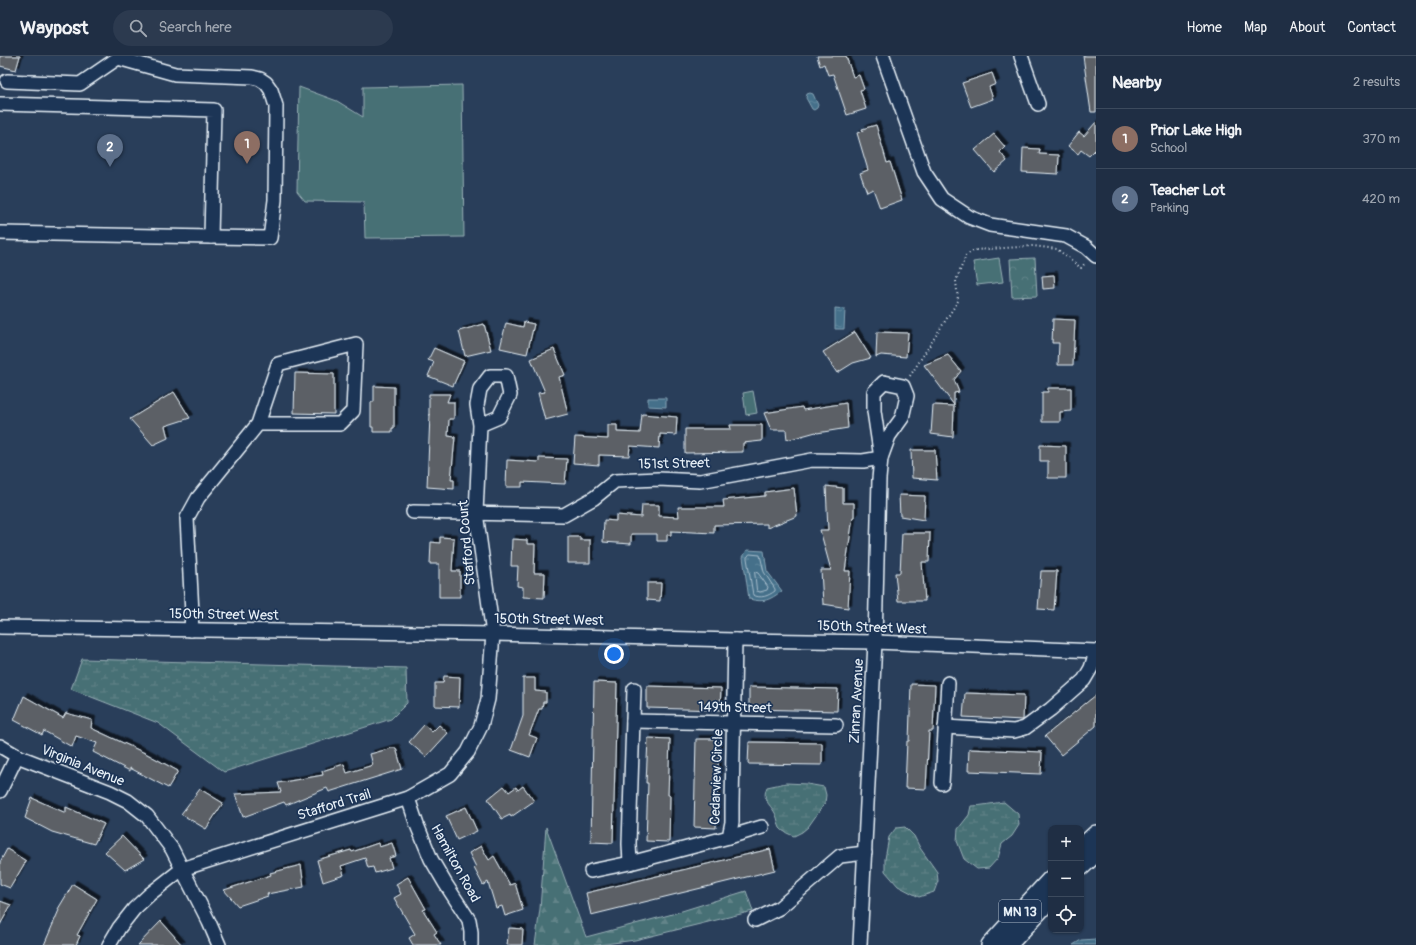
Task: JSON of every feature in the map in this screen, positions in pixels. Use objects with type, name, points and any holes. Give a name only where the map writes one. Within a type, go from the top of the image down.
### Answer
[{"type":"main road","points":[[1084,845],[1096,834]]},
{"type":"main road","points":[[1084,864],[1096,853]]},
{"type":"main road","name":"MN 13","points":[[990,945],[1048,882]]},
{"type":"main road","name":"MN 13","points":[[1008,945],[1048,901]]},
{"type":"street","points":[[883,56],[924,172],[942,199],[969,217],[990,226],[1066,236],[1086,247],[1095,254]]},
{"type":"street","points":[[1021,56],[1038,104]]},
{"type":"street","points":[[0,233],[270,238],[275,200],[276,106],[271,90],[266,83],[252,77],[175,74],[118,57],[80,84],[7,81]]},
{"type":"street","points":[[0,104],[214,110],[211,237]]},
{"type":"street","points":[[191,630],[192,613],[187,518],[198,498],[258,424],[278,364],[356,344],[354,411],[340,424],[258,424]]},
{"type":"street","name":"Zinran Avenue","points":[[860,945],[875,642],[879,479],[881,458],[874,411],[874,392],[884,382],[904,386],[907,396],[902,418],[889,436],[881,458]]},
{"type":"street","name":"Stafford Court","points":[[480,425],[476,512],[493,634]]},
{"type":"street","name":"151st Street","points":[[413,512],[476,512],[564,515],[594,498],[615,481],[658,479],[700,481],[812,460],[863,462],[881,458]]},
{"type":"street","name":"150th Street West","points":[[0,627],[493,634],[875,642],[1096,652]]},
{"type":"street","name":"Stafford Trail","points":[[109,945],[119,928],[134,909],[150,894],[182,869],[408,798],[450,774],[468,752],[481,726],[488,699],[493,634]]},
{"type":"street","name":"Cedarview Circle","points":[[591,871],[630,863],[729,836],[732,822],[735,640]]},
{"type":"street","points":[[946,727],[1014,731],[1025,728],[1051,709],[1084,680],[1091,668],[1096,652]]},
{"type":"street","points":[[942,783],[948,683]]},
{"type":"street","points":[[630,863],[629,844],[634,689]]},
{"type":"street","name":"149th Street","points":[[633,721],[836,725]]},
{"type":"street","name":"Virginia Avenue","points":[[0,746],[17,756],[110,792],[128,801],[147,816],[172,850],[210,922],[219,945]]},
{"type":"street","points":[[0,791],[17,756]]},
{"type":"street","name":"Hamilton Road","points":[[408,798],[417,825],[431,858],[469,920],[471,945]]},
{"type":"street","points":[[729,836],[762,828]]},
{"type":"street","points":[[755,920],[779,908],[840,856],[865,853]]},
{"type":"path","points":[[904,386],[958,301],[956,281],[966,255],[975,250],[1033,246],[1057,249],[1081,268],[1095,254]]},
{"type":"green space","points":[[462,85],[464,237],[365,238],[364,202],[305,201],[297,191],[299,87],[337,101],[363,117],[363,87]]},
{"type":"green space","points":[[999,258],[1003,282],[977,285],[973,262]]},
{"type":"green space","points":[[1035,258],[1037,296],[1012,297],[1010,259]]},
{"type":"green space","points":[[753,391],[757,413],[746,415],[743,393]]},
{"type":"green space","points":[[82,659],[406,668],[407,703],[391,719],[224,772],[158,723],[71,689]]},
{"type":"green space","points":[[786,783],[807,784],[824,787],[826,795],[825,803],[808,827],[794,836],[784,832],[780,828],[776,815],[767,802],[765,796],[767,787]]},
{"type":"green space","points":[[1004,802],[1018,814],[1019,825],[1012,836],[1002,844],[998,858],[989,868],[977,869],[964,859],[957,841],[958,829],[969,815],[971,806]]},
{"type":"green space","points":[[546,827],[586,937],[669,915],[746,891],[753,911],[635,940],[598,945],[535,945],[540,909]]},
{"type":"green space","points":[[905,827],[914,836],[920,848],[937,872],[938,881],[934,892],[919,897],[898,886],[885,871],[885,859],[889,837],[896,828]]},
{"type":"water","points":[[807,94],[813,94],[818,105],[814,110],[806,98]]},
{"type":"water","points":[[835,308],[845,309],[844,329],[835,329]]},
{"type":"water","points":[[648,398],[666,398],[666,407],[648,406]]},
{"type":"water","points":[[747,550],[764,551],[767,571],[782,591],[774,597],[763,601],[749,599],[743,557]]},
{"type":"water","points":[[1096,939],[1096,945],[1073,945],[1081,940]]},
{"type":"building","points":[[0,56],[20,56],[16,70],[0,66]]},
{"type":"building","points":[[817,56],[846,56],[853,77],[859,75],[864,89],[860,90],[866,109],[847,115],[833,74],[828,75],[824,64],[820,66]]},
{"type":"building","points":[[1083,56],[1096,56],[1096,112],[1091,112]]},
{"type":"building","points":[[992,73],[996,84],[989,87],[993,99],[971,107],[962,83]]},
{"type":"building","points":[[1096,122],[1096,149],[1089,156],[1081,150],[1078,154],[1068,146],[1079,132],[1084,136]]},
{"type":"building","points":[[876,125],[887,163],[890,162],[902,200],[880,208],[873,189],[867,192],[860,173],[868,170],[857,133],[863,131],[862,129]]},
{"type":"building","points":[[994,134],[1005,147],[1000,152],[1007,161],[994,172],[975,150]]},
{"type":"building","points":[[1023,148],[1040,149],[1039,154],[1059,155],[1058,174],[1022,172]]},
{"type":"building","points":[[1054,275],[1055,288],[1043,289],[1042,276]]},
{"type":"building","points":[[1053,319],[1075,320],[1073,365],[1058,365],[1059,343],[1052,343]]},
{"type":"building","points":[[524,322],[534,324],[527,354],[500,348],[506,323],[523,327]]},
{"type":"building","points":[[484,324],[491,350],[465,356],[459,331]]},
{"type":"building","points":[[855,332],[871,358],[853,363],[837,373],[823,352]]},
{"type":"building","points":[[877,332],[908,333],[906,357],[881,355],[876,357]]},
{"type":"building","points":[[434,348],[464,361],[453,386],[428,376],[434,362],[428,360]]},
{"type":"building","points":[[554,349],[565,375],[559,377],[568,414],[545,420],[538,393],[545,392],[531,359]]},
{"type":"building","points":[[948,355],[961,371],[954,380],[959,392],[954,393],[954,405],[924,365]]},
{"type":"building","points":[[295,373],[334,374],[334,414],[294,413]]},
{"type":"building","points":[[374,386],[394,387],[394,428],[392,428],[392,432],[373,432],[373,427],[371,427],[371,402],[374,402]]},
{"type":"building","points":[[1048,388],[1071,388],[1071,411],[1060,412],[1060,422],[1042,422],[1042,392],[1048,392]]},
{"type":"building","points":[[174,392],[190,418],[165,426],[168,438],[153,445],[130,419]]},
{"type":"building","points":[[429,394],[450,394],[447,402],[454,402],[454,419],[449,419],[448,436],[455,437],[451,480],[454,480],[454,489],[427,487],[430,415]]},
{"type":"building","points":[[846,403],[848,428],[816,432],[787,440],[786,430],[771,430],[764,413],[802,407],[803,410]]},
{"type":"building","points":[[933,405],[954,406],[953,437],[931,434]]},
{"type":"building","points":[[642,414],[677,417],[676,435],[660,434],[659,448],[630,446],[629,456],[599,455],[599,465],[573,463],[575,437],[608,439],[608,425],[617,425],[617,432],[640,433]]},
{"type":"building","points":[[730,425],[762,425],[762,441],[743,443],[743,452],[685,453],[685,429],[731,429]]},
{"type":"building","points":[[1040,445],[1066,446],[1066,478],[1048,478],[1048,461],[1040,461]]},
{"type":"building","points":[[911,450],[935,450],[937,480],[912,478]]},
{"type":"building","points":[[539,458],[567,459],[565,484],[522,482],[522,487],[506,487],[507,460],[539,462]]},
{"type":"building","points":[[826,486],[843,488],[843,503],[854,503],[854,517],[845,571],[850,571],[848,608],[823,604],[821,570],[831,570],[820,530],[828,530]]},
{"type":"building","points":[[794,488],[797,516],[767,528],[767,524],[714,525],[714,533],[671,531],[671,535],[667,535],[667,541],[657,541],[657,534],[631,534],[631,544],[603,542],[604,520],[616,521],[616,515],[641,517],[642,505],[659,505],[659,516],[679,517],[678,507],[724,507],[723,500],[765,496],[765,492]]},
{"type":"building","points":[[899,495],[925,496],[924,520],[900,516]]},
{"type":"building","points":[[902,533],[930,533],[929,562],[922,562],[925,601],[898,601],[895,573],[900,573]]},
{"type":"building","points":[[440,537],[454,538],[452,571],[460,571],[460,597],[439,597],[439,564],[430,564],[431,542],[440,543]]},
{"type":"building","points":[[568,537],[580,537],[580,540],[590,540],[590,563],[568,563]]},
{"type":"building","points":[[512,539],[527,540],[527,544],[535,544],[534,573],[545,573],[544,598],[523,597],[523,587],[517,586],[518,566],[511,566]]},
{"type":"building","points":[[1041,571],[1057,571],[1054,610],[1038,609]]},
{"type":"building","points":[[647,583],[661,583],[660,601],[647,600]]},
{"type":"building","points":[[444,676],[460,677],[459,707],[435,706],[435,683],[443,683]]},
{"type":"building","points":[[523,678],[535,678],[535,691],[546,692],[546,702],[543,702],[542,709],[539,709],[529,735],[537,738],[530,757],[511,750],[523,716]]},
{"type":"building","points":[[594,682],[617,683],[613,843],[591,842]]},
{"type":"building","points":[[911,684],[935,685],[933,731],[929,731],[926,789],[905,788],[907,741],[909,741]]},
{"type":"building","points":[[647,686],[721,688],[720,710],[647,708]]},
{"type":"building","points":[[749,687],[838,689],[837,711],[749,709]]},
{"type":"building","points":[[965,693],[1024,695],[1023,720],[963,717]]},
{"type":"building","points":[[1096,695],[1096,726],[1061,755],[1045,736]]},
{"type":"building","points":[[24,696],[63,718],[66,713],[92,720],[91,728],[147,754],[178,771],[168,788],[130,768],[130,771],[93,752],[97,743],[76,736],[72,747],[44,731],[42,735],[14,720]]},
{"type":"building","points":[[424,725],[432,732],[439,725],[448,733],[426,757],[409,742]]},
{"type":"building","points":[[648,738],[670,739],[668,795],[670,795],[669,842],[646,841]]},
{"type":"building","points":[[696,739],[719,739],[716,828],[694,827]]},
{"type":"building","points":[[749,742],[822,743],[822,765],[748,764]]},
{"type":"building","points":[[396,748],[402,769],[329,792],[327,788],[286,805],[284,802],[243,817],[235,794],[281,792],[278,783],[323,775],[322,771],[344,764],[347,773],[373,765],[370,754]]},
{"type":"building","points":[[969,749],[1042,752],[1041,774],[968,771]]},
{"type":"building","points":[[504,786],[509,792],[516,787],[518,790],[523,786],[534,801],[511,817],[510,815],[502,819],[488,799]]},
{"type":"building","points":[[200,789],[223,803],[206,829],[181,814]]},
{"type":"building","points":[[32,798],[66,813],[66,807],[104,824],[94,844],[52,832],[25,818]]},
{"type":"building","points":[[466,807],[477,831],[457,840],[446,816]]},
{"type":"building","points":[[122,836],[144,859],[125,870],[105,852]]},
{"type":"building","points":[[378,843],[379,847],[392,843],[396,856],[389,858],[392,868],[375,873],[373,867],[368,868],[365,858],[341,866],[344,875],[323,882],[317,860],[351,850],[352,852]]},
{"type":"building","points":[[481,846],[489,860],[494,856],[510,885],[515,883],[523,910],[505,916],[502,906],[496,908],[488,882],[483,885],[474,868],[476,867],[469,853]]},
{"type":"building","points":[[7,849],[26,861],[10,888],[0,884],[0,862]]},
{"type":"building","points":[[770,849],[775,870],[591,915],[586,893]]},
{"type":"building","points":[[301,865],[304,887],[267,894],[268,896],[238,906],[224,890],[271,875],[270,873]]},
{"type":"building","points":[[408,877],[426,909],[423,910],[437,932],[434,934],[441,945],[413,945],[409,938],[415,934],[394,898],[401,894],[396,884]]},
{"type":"building","points":[[73,884],[97,899],[77,935],[80,936],[76,945],[44,945],[59,910],[58,909]]},
{"type":"building","points":[[0,901],[11,905],[0,925]]},
{"type":"building","points":[[161,921],[182,945],[138,945]]},
{"type":"building","points":[[509,928],[523,929],[522,945],[507,945]]},
{"type":"place","name":"Prior Lake High","points":[[247,164]]},
{"type":"place","name":"Teacher Lot","points":[[110,167]]}]
